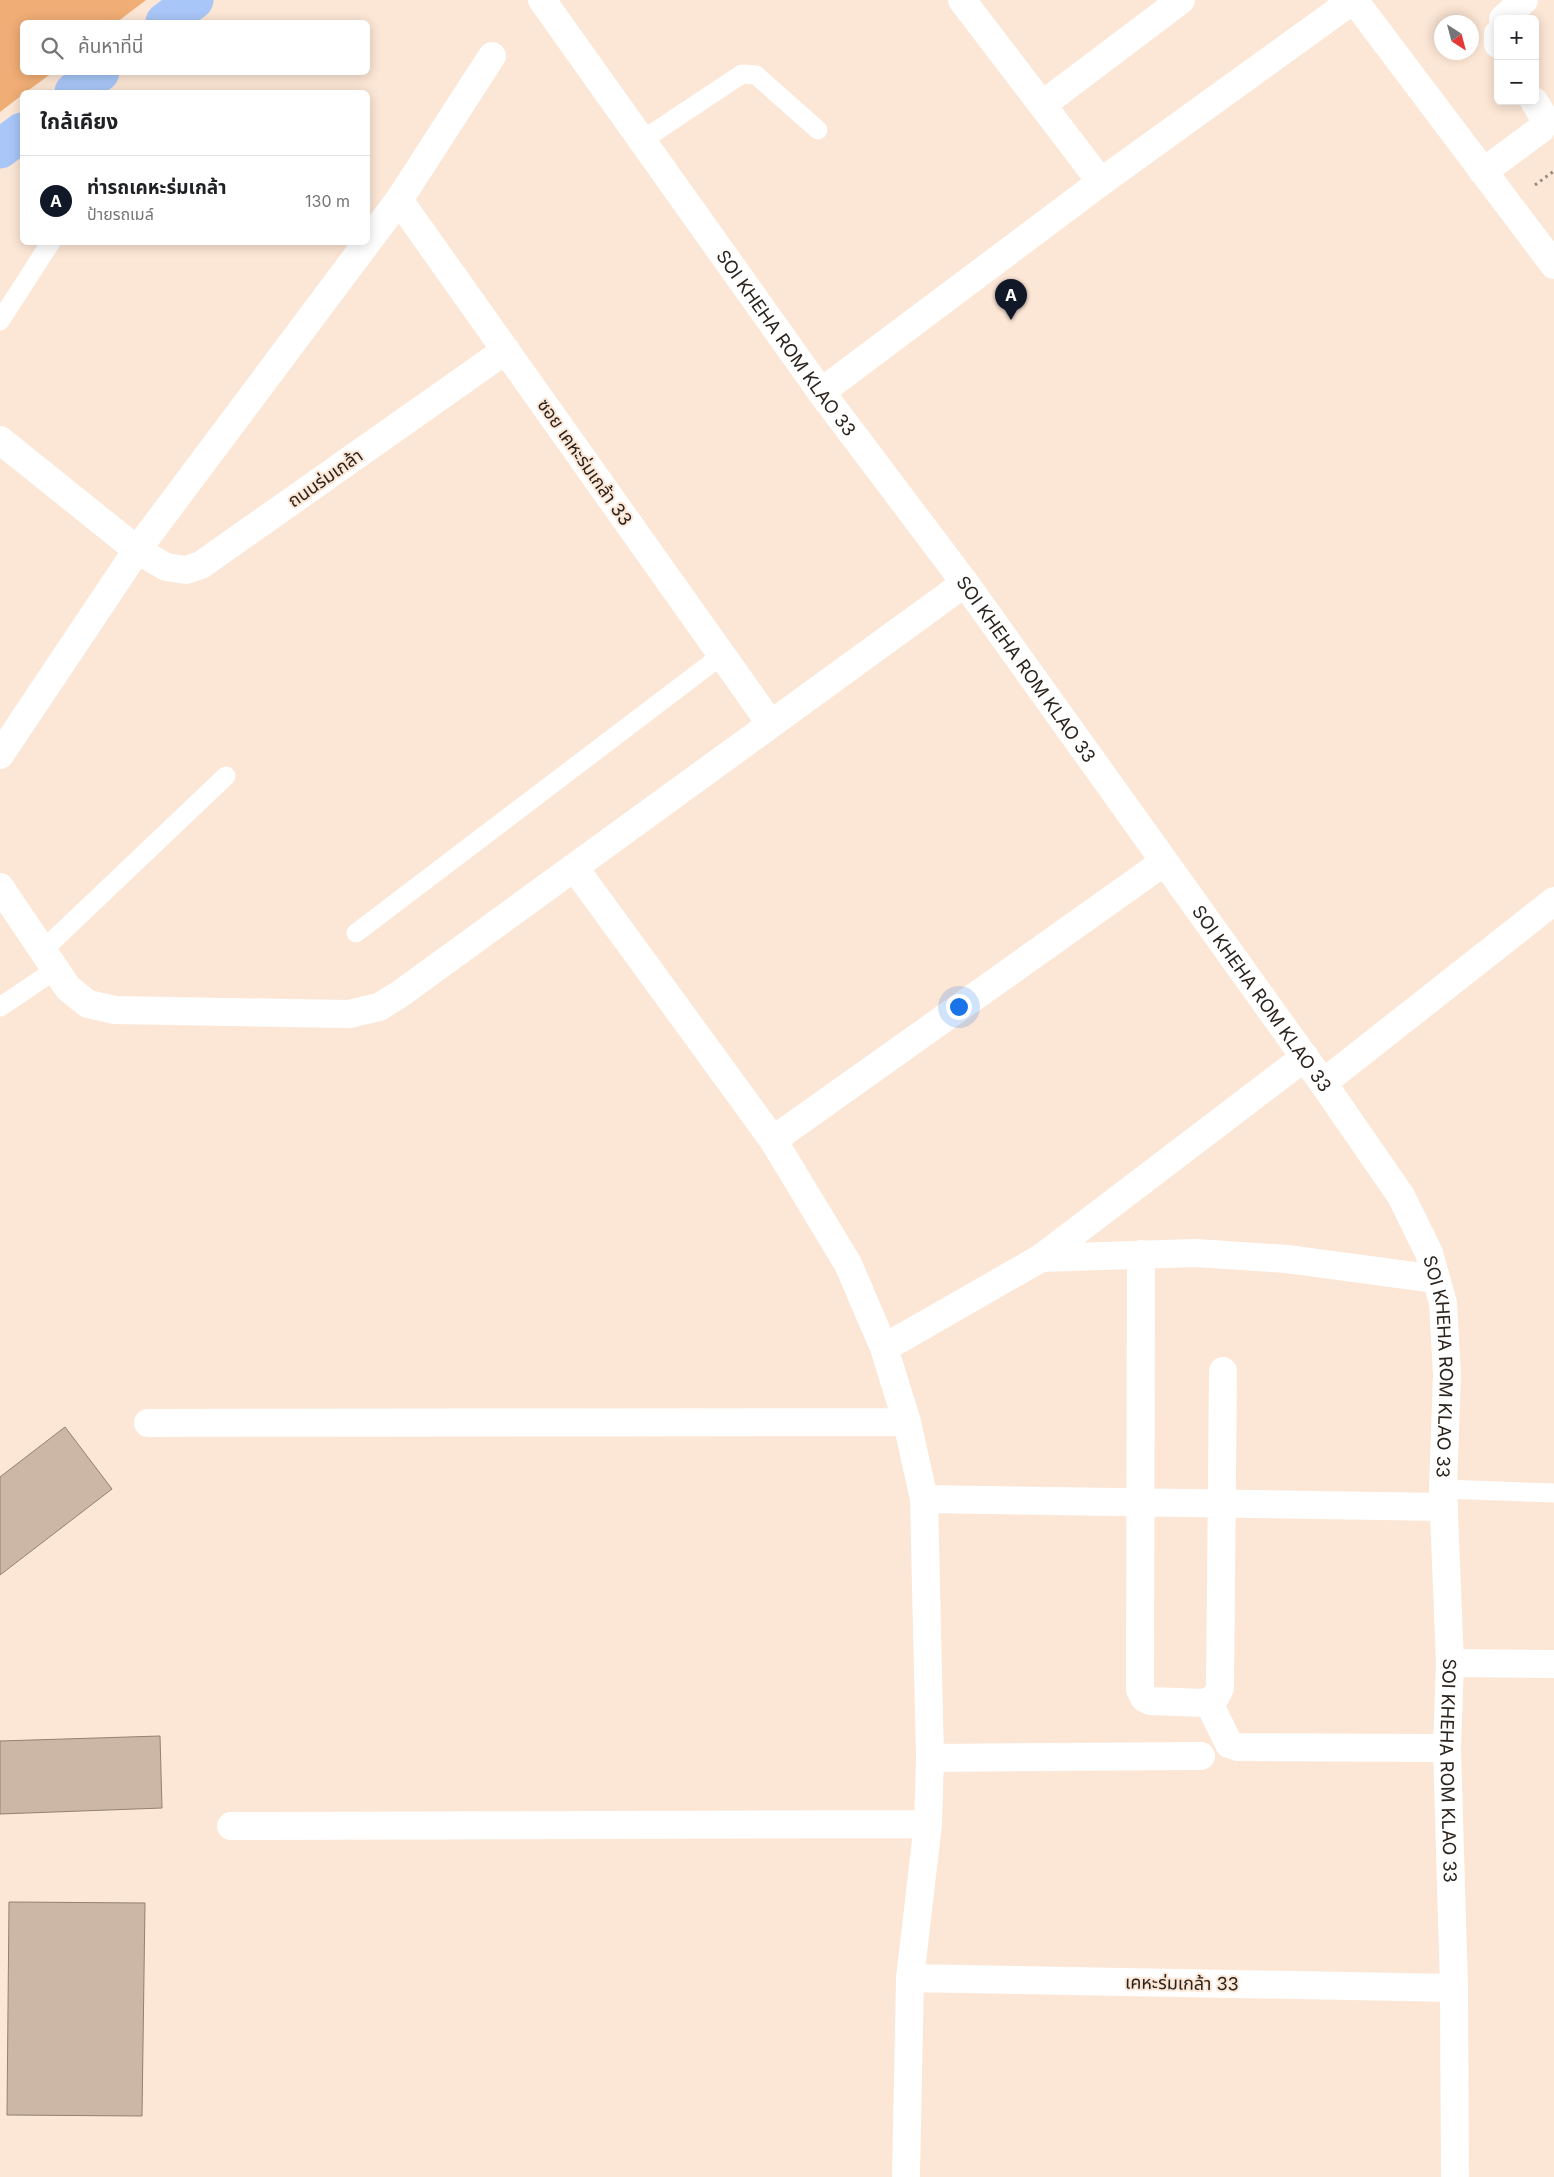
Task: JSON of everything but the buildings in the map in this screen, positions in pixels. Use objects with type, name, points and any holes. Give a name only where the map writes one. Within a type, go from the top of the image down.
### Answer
[{"type":"street","points":[[962,0],[1101,182]]},
{"type":"street","points":[[1042,105],[1181,0]]},
{"type":"street","points":[[821,392],[1101,182],[1353,0],[1554,265]]},
{"type":"street","points":[[1507,15],[1524,0]]},
{"type":"street","name":"SOI KHEHA ROM KLAO 33","points":[[548,2],[641,141],[821,392],[965,583],[1324,1083],[1401,1196],[1429,1254],[1443,1303],[1447,1374],[1444,1498],[1450,1664],[1447,1748],[1454,1988],[1455,2177]]},
{"type":"street","points":[[370,239],[399,200],[492,56]]},
{"type":"street","points":[[1483,172],[1541,129],[1546,121],[1536,105]]},
{"type":"street","name":"ซอย เคหะร่มเกล้า 33","points":[[399,200],[770,723]]},
{"type":"street","points":[[0,755],[137,550],[365,245]]},
{"type":"street","name":"ถนนร่มเกล้า","points":[[0,440],[137,550],[166,567],[186,570],[201,565],[506,350]]},
{"type":"street","points":[[0,887],[68,988],[88,1004],[115,1010],[349,1014],[379,1007],[400,994],[965,583]]},
{"type":"street","points":[[773,1140],[1164,862]]},
{"type":"street","points":[[574,867],[773,1140],[848,1264],[884,1348],[907,1422],[924,1499],[930,1758],[928,1824],[910,1978],[906,2177]]},
{"type":"street","points":[[1324,1083],[1554,901]]},
{"type":"street","points":[[884,1348],[1041,1258],[1305,1057]]},
{"type":"street","points":[[1041,1258],[1196,1253],[1286,1259],[1436,1279]]},
{"type":"street","points":[[1141,1254],[1140,1689],[1144,1698],[1150,1701],[1204,1703],[1215,1698],[1220,1688],[1220,1504],[1223,1371]]},
{"type":"street","points":[[148,1423],[907,1422]]},
{"type":"street","points":[[924,1499],[1220,1504],[1444,1498]]},
{"type":"street","points":[[1450,1664],[1554,1664]]},
{"type":"street","points":[[1208,1701],[1229,1744],[1238,1747],[1447,1748]]},
{"type":"street","points":[[930,1758],[1201,1756]]},
{"type":"street","points":[[231,1826],[928,1824]]},
{"type":"street","name":"เคหะร่มเกล้า 33","points":[[910,1978],[1454,1988]]},
{"type":"lane","points":[[641,141],[742,74],[756,75],[818,130]]},
{"type":"lane","points":[[0,321],[49,245]]},
{"type":"lane","points":[[356,933],[722,655]]},
{"type":"lane","points":[[0,1007],[226,776]]},
{"type":"lane","points":[[1444,1498],[1554,1493]]},
{"type":"shaded area","points":[[0,0],[146,0],[120,20],[20,20],[20,75],[49,75],[29,90],[20,90],[20,97],[0,112]]},
{"type":"waterway","points":[[168,20],[194,0]]},
{"type":"waterway","points":[[77,90],[96,75]]},
{"type":"waterway","points":[[0,149],[20,134]]},
{"type":"place","name":"ท่ารถเคหะร่มเกล้า","points":[[1011,320]]}]
